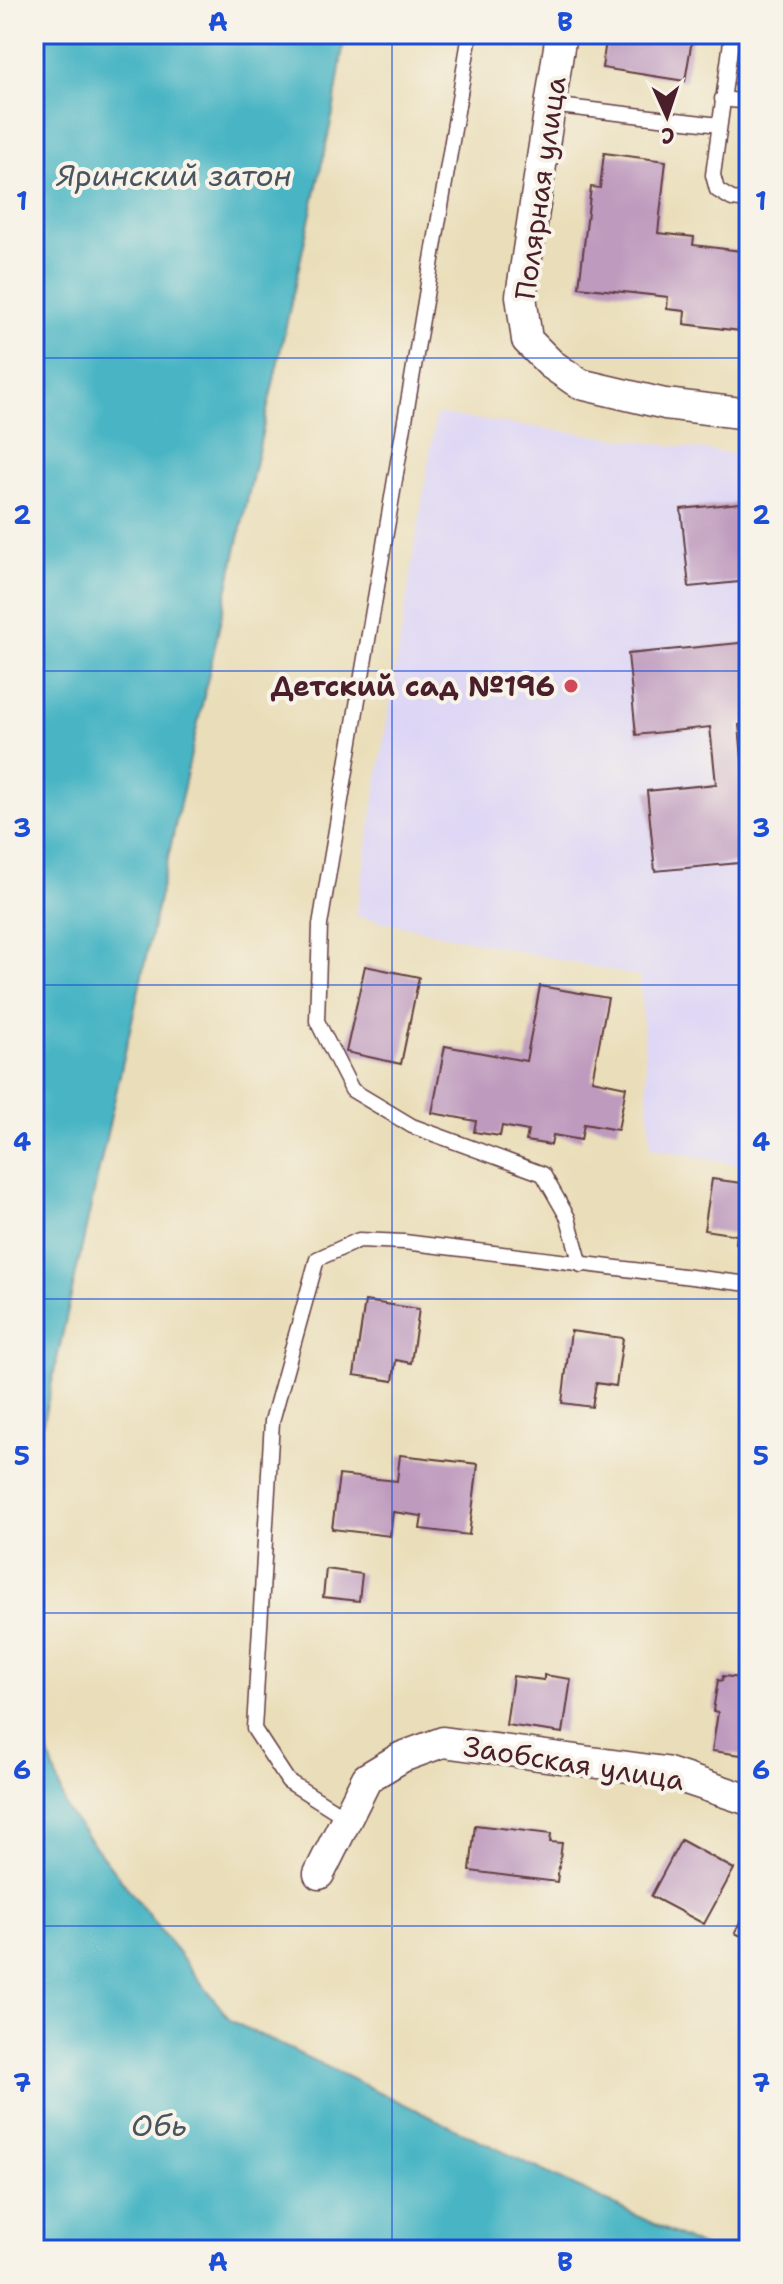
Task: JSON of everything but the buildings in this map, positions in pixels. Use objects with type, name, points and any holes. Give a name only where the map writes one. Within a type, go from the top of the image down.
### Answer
[{"type":"street","name":"Полярная улица","points":[[561,34],[521,296],[527,340],[551,364],[580,384],[665,404],[749,414]]},
{"type":"street","name":"Заобская улица","points":[[319,1874],[367,1778],[402,1757],[443,1742],[665,1772],[749,1800]]},
{"type":"lane","points":[[470,34],[320,925],[317,1021],[352,1090],[412,1126],[543,1174],[568,1218],[581,1265]]},
{"type":"lane","points":[[732,34],[713,175],[717,190],[732,199],[749,201]]},
{"type":"lane","points":[[722,99],[749,102]]},
{"type":"lane","points":[[550,105],[719,125]]},
{"type":"lane","points":[[347,1818],[288,1781],[254,1729],[272,1421],[317,1259],[359,1240],[404,1242],[749,1284]]},
{"type":"shaded area","name":"Детский сад №196","points":[[436,414],[749,456],[749,1167],[651,1148],[640,977],[356,916]]},
{"type":"water","name":"Яринский затон","points":[[34,34],[345,34],[333,113],[34,1463]]},
{"type":"water","name":"Обь","points":[[34,1706],[66,1809],[231,2021],[708,2250],[34,2250]]},
{"type":"place","name":"Детский сад №196","points":[[571,686]]}]
